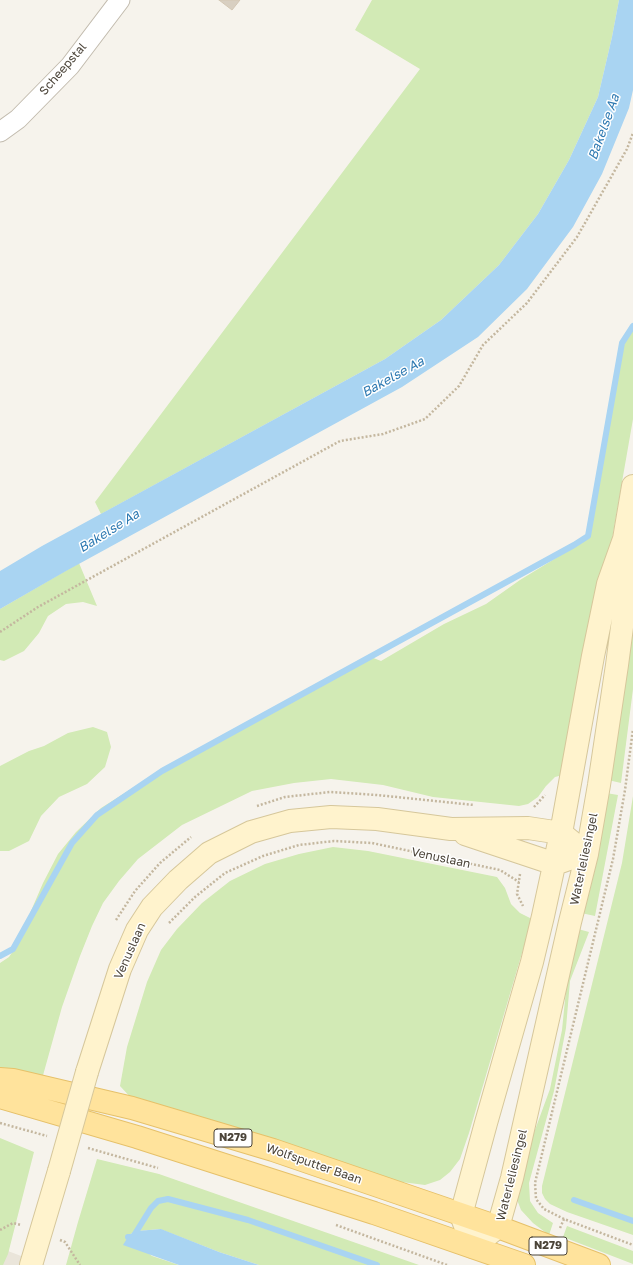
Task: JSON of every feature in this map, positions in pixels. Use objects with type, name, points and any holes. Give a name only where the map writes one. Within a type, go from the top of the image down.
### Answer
[{"type":"main road","name":"Wolfsputter Baan","points":[[0,1079],[13,1080],[132,1108],[273,1150],[498,1227],[598,1265]]},
{"type":"main road","name":"N279","points":[[0,1097],[144,1140],[374,1213],[524,1265]]},
{"type":"street","name":"Scheepstal","points":[[0,132],[18,119],[70,66],[120,0]]},
{"type":"street","name":"Waterleliesingel","points":[[461,1215],[532,962],[555,864],[593,656],[608,584],[624,539],[633,486]]},
{"type":"street","name":"Waterleliesingel","points":[[473,1247],[498,1227],[512,1178],[570,922],[587,854],[615,680],[627,589],[624,539]]},
{"type":"street","name":"Venuslaan","points":[[31,1265],[87,1072],[120,969],[137,930],[152,907],[178,880],[209,853],[252,832],[290,821],[331,816],[377,819],[451,829],[528,828],[561,833]]},
{"type":"street","name":"Venuslaan","points":[[451,829],[555,864]]},
{"type":"street","points":[[561,833],[587,854]]},
{"type":"street","points":[[555,864],[587,854]]},
{"type":"street","points":[[461,1215],[473,1247]]},
{"type":"path","points":[[0,632],[38,607],[340,441],[383,434],[425,419],[459,386],[483,345],[527,303],[577,237],[627,149],[633,133]]},
{"type":"path","name":"Waterleliesingel","points":[[564,1219],[544,1209],[536,1199],[535,1183],[613,858],[625,790],[633,729]]},
{"type":"path","name":"Venuslaan","points":[[165,929],[195,897],[225,873],[263,856],[299,845],[334,841],[372,843],[500,870],[519,882]]},
{"type":"path","points":[[0,1123],[51,1137]]},
{"type":"path","points":[[88,1148],[162,1170]]},
{"type":"path","points":[[0,1230],[13,1223],[23,1226]]},
{"type":"path","points":[[334,1225],[447,1265]]},
{"type":"path","points":[[56,1239],[66,1242],[80,1265]]},
{"type":"shaded area","points":[[0,1248],[45,1265],[0,1265]]},
{"type":"green space","points":[[372,0],[619,0],[598,97],[569,160],[538,214],[499,265],[441,320],[385,359],[101,514],[95,502],[420,69],[355,30]]},
{"type":"green space","points":[[633,324],[633,419],[607,568],[567,774],[555,777],[538,797],[528,804],[519,806],[433,797],[383,785],[331,779],[294,783],[252,791],[182,825],[138,859],[103,903],[80,956],[62,1007],[42,1079],[0,1072],[0,963],[9,957],[15,948],[43,883],[58,854],[76,832],[101,808],[144,781],[371,657],[381,661],[444,624],[486,604],[520,580],[587,539],[601,468],[620,354]]},
{"type":"green space","points":[[79,563],[97,606],[83,602],[66,604],[48,616],[39,633],[24,651],[4,661],[0,660],[0,609]]},
{"type":"green space","points":[[633,608],[633,689],[621,783],[608,780]]},
{"type":"green space","points":[[93,727],[107,732],[111,747],[105,767],[87,784],[59,797],[41,816],[29,841],[9,851],[0,851],[0,766],[29,751],[44,746],[68,733]]},
{"type":"green space","points":[[606,793],[618,795],[595,916],[581,913]]},
{"type":"green space","points":[[633,796],[633,1235],[567,1212],[550,1204],[542,1193],[542,1186],[622,863]]},
{"type":"green space","points":[[333,847],[368,851],[497,877],[505,888],[511,904],[520,913],[532,919],[460,1159],[450,1172],[440,1180],[425,1185],[394,1181],[133,1100],[120,1086],[127,1047],[147,982],[161,950],[177,929],[202,903],[230,881],[265,864],[299,854]]},
{"type":"green space","points":[[578,929],[589,932],[570,981],[566,1028],[554,1091],[529,1183],[530,1201],[538,1213],[553,1223],[549,1235],[533,1223],[521,1210],[516,1197],[517,1179],[550,1089],[562,1030],[567,980]]},
{"type":"green space","points":[[0,1138],[34,1152],[8,1254],[3,1265],[0,1265]]},
{"type":"green space","points":[[97,1159],[159,1174],[419,1265],[259,1265],[219,1252],[160,1229],[138,1231],[132,1233],[128,1237],[152,1256],[179,1265],[66,1265]]},
{"type":"green space","points":[[567,1226],[633,1251],[633,1264],[563,1237]]},
{"type":"water","name":"Bakelse Aa","points":[[619,0],[633,0],[633,90],[629,108],[602,174],[573,227],[527,289],[478,337],[402,387],[66,571],[0,609],[0,571],[42,546],[385,359],[441,320],[499,265],[538,214],[569,160],[598,97]]},
{"type":"water","points":[[161,1229],[219,1252],[259,1265],[179,1265],[123,1245],[132,1233],[137,1231]]},
{"type":"building","points":[[219,0],[240,0],[232,10]]},
{"type":"waterway","points":[[0,956],[13,949],[72,843],[97,815],[162,771],[588,536],[622,343],[633,326]]},
{"type":"waterway","points":[[128,1237],[133,1237],[151,1208],[158,1201],[168,1199],[248,1220],[377,1265]]},
{"type":"waterway","points":[[574,1200],[633,1221]]}]
